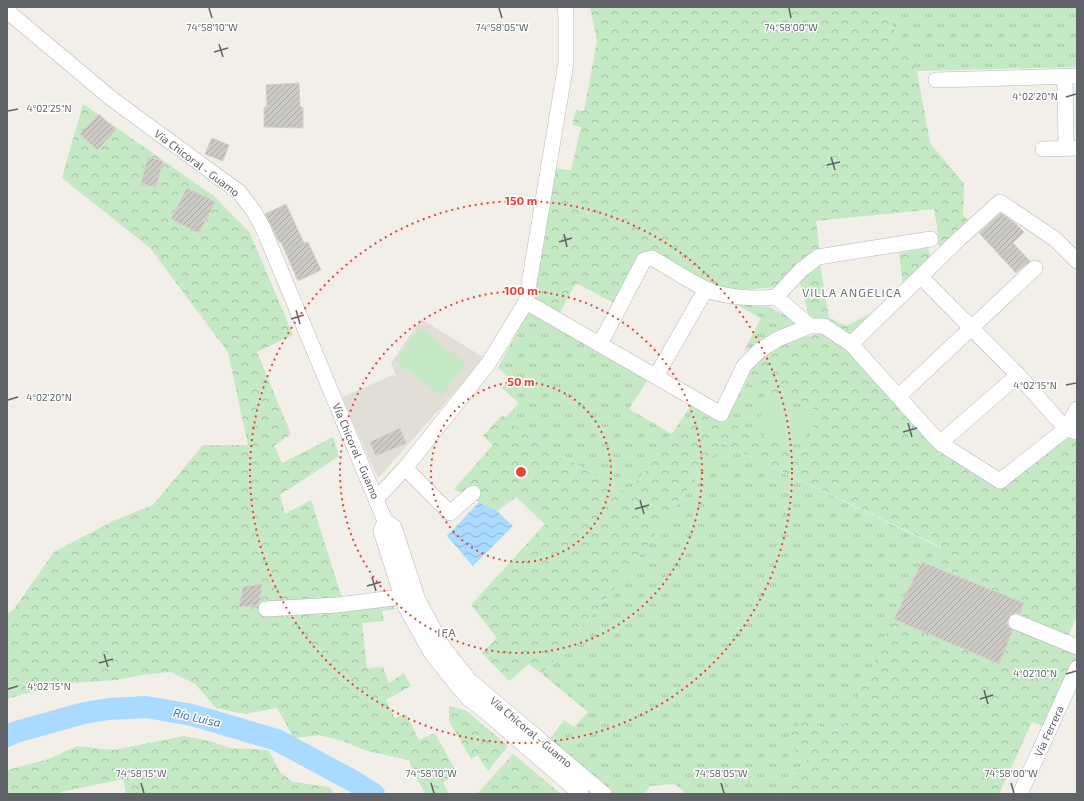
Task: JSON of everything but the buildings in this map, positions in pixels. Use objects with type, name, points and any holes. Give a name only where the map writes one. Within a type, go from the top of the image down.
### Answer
[{"type":"street","points":[[377,498],[405,468],[488,364],[526,302],[566,63],[565,7]]},
{"type":"street","name":"Vía Chicoral - Guamo","points":[[7,11],[112,99],[239,192],[253,210],[263,228],[377,498],[385,521],[381,531],[408,601],[432,654],[469,699],[491,707],[560,766],[604,794]]},
{"type":"street","points":[[936,80],[1071,76],[1072,148],[1043,149]]},
{"type":"street","points":[[851,344],[960,238],[1000,202],[1055,239],[1077,261]]},
{"type":"street","points":[[600,344],[644,260],[652,258],[706,290],[754,299],[776,297],[801,270],[818,257],[931,239]]},
{"type":"street","points":[[898,396],[1036,268]]},
{"type":"street","points":[[921,277],[1072,430]]},
{"type":"street","points":[[656,376],[706,290]]},
{"type":"street","points":[[776,297],[810,326]]},
{"type":"street","points":[[526,302],[721,414],[744,366],[760,350],[778,339],[810,326],[824,326],[851,344],[940,442],[1000,481],[1072,430],[1077,409]]},
{"type":"street","points":[[940,442],[1018,375]]},
{"type":"street","points":[[405,468],[450,513],[473,493]]},
{"type":"street","points":[[266,609],[408,601]]},
{"type":"street","points":[[1016,622],[1077,647]]},
{"type":"street","name":"Vía Ferrera","points":[[1020,794],[1077,668]]},
{"type":"street","name":"Vía Chicoral - Guamo","points":[[560,766],[581,794]]},
{"type":"shaded area","points":[[421,319],[483,357],[460,386],[378,478],[342,397],[393,375],[396,376],[391,363]]},
{"type":"green space","points":[[590,7],[882,7],[917,71],[930,143],[964,184],[963,215],[972,225],[944,251],[934,240],[939,239],[934,209],[816,221],[820,255],[776,287],[722,292],[653,254],[614,303],[576,283],[558,316],[530,301],[554,168],[571,170],[581,127],[572,125],[576,110],[584,111],[597,41]]},
{"type":"green space","points":[[882,7],[1077,7],[1077,67],[917,71]]},
{"type":"green space","points":[[83,104],[215,197],[250,233],[293,335],[257,352],[291,434],[274,446],[282,463],[333,437],[339,456],[280,495],[285,514],[311,500],[344,604],[390,595],[395,609],[382,611],[384,621],[362,623],[367,668],[383,667],[389,683],[404,673],[411,686],[386,700],[395,718],[406,714],[419,740],[435,733],[457,773],[443,782],[449,794],[426,794],[414,775],[409,760],[367,751],[343,741],[319,735],[294,738],[277,708],[245,714],[216,708],[195,684],[171,672],[142,675],[117,680],[73,683],[7,699],[7,614],[14,609],[54,552],[113,521],[153,505],[203,445],[248,445],[228,352],[150,248],[62,178]]},
{"type":"green space","points":[[928,248],[932,260],[903,286],[899,253]]},
{"type":"green space","points":[[820,264],[829,318],[847,326],[873,312],[849,338],[810,320],[799,280]]},
{"type":"green space","points":[[733,303],[769,307],[802,324],[744,351],[761,318]]},
{"type":"green space","points":[[528,312],[648,379],[629,409],[672,434],[691,405],[697,409],[627,493],[529,437],[505,418],[519,403],[502,388],[510,379],[498,368]]},
{"type":"green space","points":[[420,328],[466,363],[442,396],[395,361]]},
{"type":"green space","points":[[825,332],[851,348],[938,447],[999,485],[1066,433],[1077,435],[1077,614],[1067,639],[1018,619],[1024,603],[934,566],[941,547],[722,443],[622,580],[542,674],[529,664],[509,681],[482,653],[497,638],[471,605],[545,524],[516,497],[497,511],[454,489],[493,445],[483,436],[502,415],[529,437],[627,493],[697,409],[804,452],[819,411],[746,383],[753,366],[768,352],[786,343]]},
{"type":"green space","points":[[746,383],[819,411],[804,452],[724,421]]},
{"type":"green space","points":[[768,398],[813,415],[801,445],[756,428]]},
{"type":"green space","points":[[722,443],[941,548],[936,568],[922,562],[842,730],[824,729],[808,720],[807,759],[776,794],[687,794],[675,784],[650,786],[644,794],[608,794],[547,743],[564,720],[574,727],[588,712],[542,674],[622,580]]},
{"type":"green space","points":[[894,619],[999,664],[1015,626],[1077,651],[1077,660],[1049,728],[1032,722],[999,794],[776,794],[807,759],[789,746],[792,728],[808,720],[824,729],[842,730]]},
{"type":"green space","points":[[449,706],[465,710],[508,746],[488,771],[478,755],[471,759],[449,721]]},
{"type":"green space","points":[[184,736],[210,741],[230,748],[268,750],[280,772],[293,782],[329,787],[335,794],[126,794],[123,779],[61,792],[61,794],[7,794],[7,770],[49,759],[77,746],[114,750]]},
{"type":"green space","points":[[513,754],[561,794],[477,794]]},
{"type":"water","points":[[479,502],[497,511],[513,526],[473,566],[447,536]]},
{"type":"waterway","name":"Río Luisa","points":[[7,736],[16,732],[84,713],[109,709],[146,707],[192,715],[277,740],[374,794]]},
{"type":"district","name":"VILLA ANGELICA","points":[[852,293]]},
{"type":"district","name":"IFA","points":[[447,633]]}]
